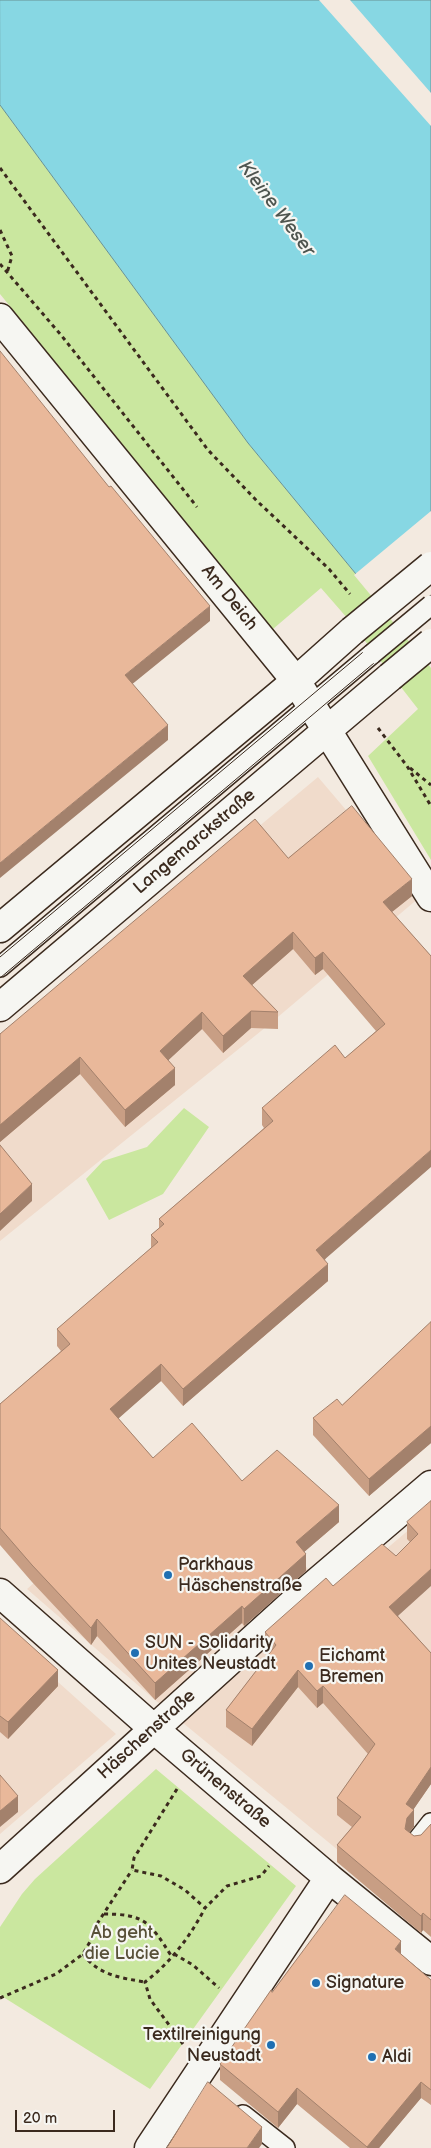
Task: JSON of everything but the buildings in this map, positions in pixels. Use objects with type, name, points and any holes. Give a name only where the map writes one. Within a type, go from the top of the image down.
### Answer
[{"type":"street","name":"Am Deich","points":[[0,318],[296,681],[431,897]]},
{"type":"street","points":[[0,928],[296,681],[352,630],[431,566]]},
{"type":"street","name":"Langemarckstraße","points":[[0,1007],[431,643]]},
{"type":"street","name":"Häschenstraße","points":[[0,1869],[302,1595],[431,1485]]},
{"type":"street","name":"Grünenstraße","points":[[0,1593],[288,1844],[330,1878],[371,1900],[431,1961]]},
{"type":"street","points":[[149,2148],[205,2075],[242,2008],[330,1878]]},
{"type":"lane","points":[[0,966],[431,606]]},
{"type":"lane","points":[[416,1842],[431,1823]]},
{"type":"lane","points":[[227,2101],[285,2148]]},
{"type":"path","points":[[0,168],[208,450],[257,501],[329,568],[354,599]]},
{"type":"path","points":[[0,230],[12,256],[8,273]]},
{"type":"path","points":[[0,264],[61,335],[202,513]]},
{"type":"path","points":[[358,704],[407,766],[431,806]]},
{"type":"path","points":[[407,766],[431,784]]},
{"type":"path","points":[[0,1998],[56,1974],[83,1954],[91,1940],[95,1927],[132,1870],[134,1858],[194,1763]]},
{"type":"path","points":[[83,1954],[99,1971],[145,1982],[157,1973],[173,1956],[198,1922],[205,1908],[227,1886],[260,1876],[288,1844]]},
{"type":"path","points":[[132,1870],[161,1876],[184,1890],[205,1908]]},
{"type":"path","points":[[104,1914],[131,1915],[152,1927],[173,1956],[193,1965],[242,2008]]},
{"type":"path","points":[[145,1982],[150,1999],[205,2075]]},
{"type":"shaded area","points":[[318,777],[420,897],[266,1027],[0,1241],[0,1043]]},
{"type":"shaded area","points":[[198,1440],[331,1596],[431,1511],[431,1784],[344,1855],[155,1700],[27,1589]]},
{"type":"shaded area","points":[[0,1630],[116,1734],[0,1834]]},
{"type":"green space","points":[[0,105],[248,443],[431,665],[431,860],[368,756],[418,709],[348,619],[321,588],[273,629],[0,294]]},
{"type":"green space","points":[[184,1108],[209,1127],[163,1194],[109,1220],[86,1179],[103,1161],[147,1147]]},
{"type":"green space","name":"Ab geht die Lucie","points":[[156,1769],[296,1886],[150,2089],[0,1995],[0,1927],[22,1894],[35,1879]]},
{"type":"water","name":"Kleine Weser","points":[[0,0],[431,0],[431,665],[248,443],[0,105]]},
{"type":"pier","points":[[319,0],[350,0],[431,93],[431,126]]},
{"type":"pier","points":[[431,511],[431,668],[354,575]]},
{"type":"tram line","points":[[0,957],[431,595]]},
{"type":"tram line","points":[[0,978],[431,615]]},
{"type":"place","name":"Parkhaus Häschenstraße","points":[[168,1575]]},
{"type":"place","name":"SUN - Solidarity Unites Neustadt","points":[[135,1653]]},
{"type":"place","name":"Eichamt Bremen","points":[[309,1666]]},
{"type":"place","name":"Signature","points":[[316,1983]]},
{"type":"place","name":"Textilreinigung Neustadt","points":[[271,2045]]},
{"type":"place","name":"Aldi","points":[[372,2057]]}]
